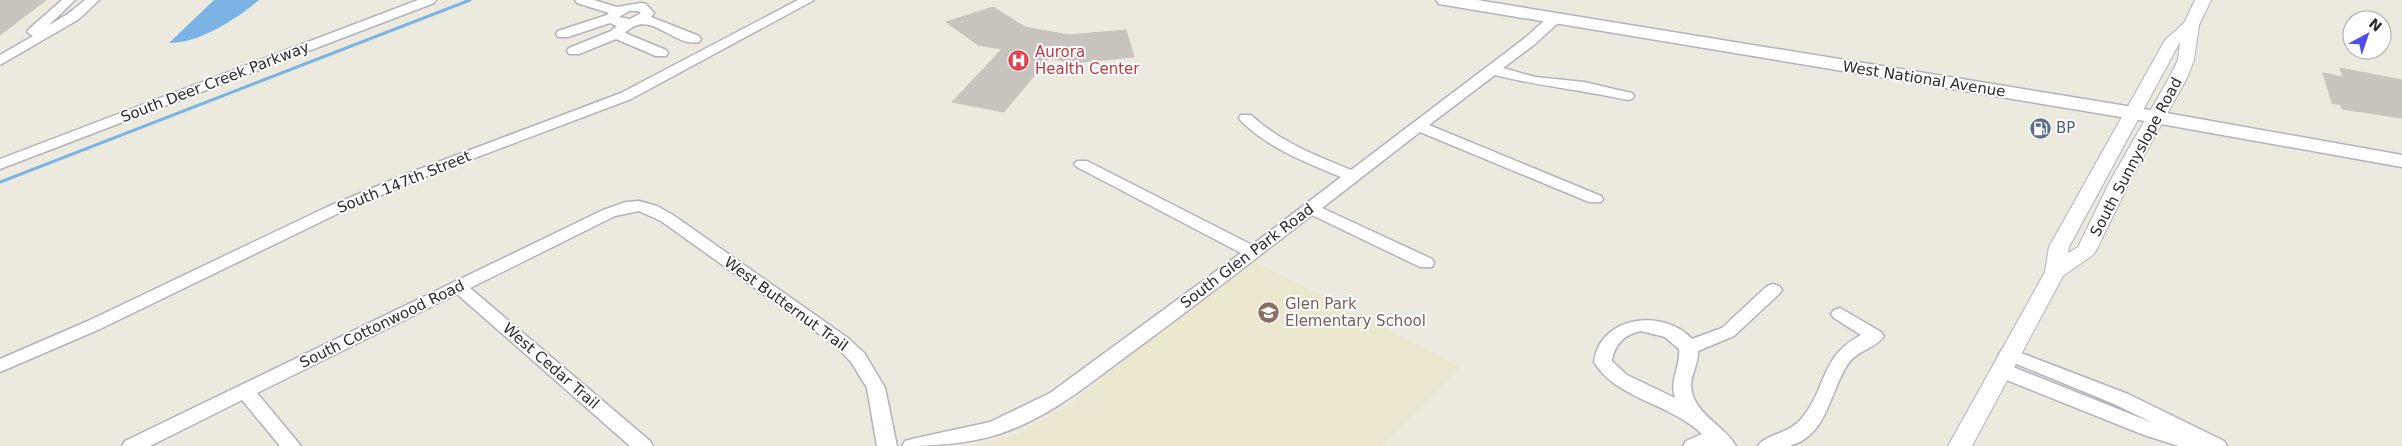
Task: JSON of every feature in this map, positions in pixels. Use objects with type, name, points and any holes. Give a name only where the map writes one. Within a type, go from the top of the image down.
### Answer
[{"type":"main road","name":"West National Avenue","points":[[1445,0],[2132,113],[2402,161]]},
{"type":"street","points":[[13,53],[69,0]]},
{"type":"street","points":[[0,61],[74,16],[93,0]]},
{"type":"street","name":"South Deer Creek Parkway","points":[[0,164],[430,0]]},
{"type":"street","points":[[581,0],[615,15]]},
{"type":"street","name":"South 147th Street","points":[[0,366],[94,325],[333,210],[414,176],[626,96],[808,0]]},
{"type":"street","name":"South Sunnyslope Road","points":[[2055,272],[2086,251],[2120,181],[2186,60],[2191,25],[2204,0]]},
{"type":"street","points":[[574,51],[616,34],[641,8]]},
{"type":"street","points":[[562,34],[641,8],[694,39]]},
{"type":"street","points":[[615,15],[617,22],[627,23]]},
{"type":"street","name":"South Glen Park Road","points":[[912,446],[994,428],[1017,420],[1044,406],[1110,360],[1253,252],[1492,70],[1541,32],[1546,24],[1555,18]]},
{"type":"street","name":"South Sunnyslope Road","points":[[1960,446],[2055,272],[2059,247],[2132,113],[2173,40],[2191,25]]},
{"type":"street","points":[[616,34],[661,53]]},
{"type":"street","points":[[1492,70],[1534,81],[1584,86],[1627,96]]},
{"type":"street","points":[[1246,118],[1259,132],[1276,142],[1352,176]]},
{"type":"street","points":[[1418,126],[1595,199]]},
{"type":"street","points":[[1082,164],[1253,252]]},
{"type":"street","name":"South Cottonwood Road","points":[[132,446],[609,213],[633,205]]},
{"type":"street","name":"West Butternut Trail","points":[[633,205],[644,205],[667,218],[842,342],[867,370],[876,388],[887,446]]},
{"type":"street","points":[[1310,208],[1426,263]]},
{"type":"street","name":"West Cedar Trail","points":[[459,287],[643,446]]},
{"type":"street","points":[[1688,348],[1728,332],[1773,290]]},
{"type":"street","points":[[1768,446],[1800,433],[1812,420],[1840,361],[1853,348],[1875,336],[1840,314]]},
{"type":"street","points":[[1699,420],[1684,395],[1682,385],[1690,354],[1683,341],[1664,329],[1641,325],[1631,326],[1619,333],[1606,348],[1603,362],[1617,378],[1699,420],[1721,441]]},
{"type":"street","points":[[2005,362],[2151,430],[2204,446]]},
{"type":"street","points":[[2005,362],[2121,399],[2216,446]]},
{"type":"street","points":[[245,391],[291,446]]},
{"type":"street","points":[[1693,446],[1721,441]]},
{"type":"shaded area","name":"Glen Park Elementary School","points":[[1250,259],[1460,367],[1382,446],[971,446],[1017,435],[1073,402]]},
{"type":"water","points":[[214,0],[259,0],[240,15],[217,29],[193,39],[169,43]]},
{"type":"building","points":[[0,0],[46,0],[0,35]]},
{"type":"building","name":"Aurora Health Center","points":[[993,7],[1025,27],[1068,35],[1126,30],[1134,57],[1073,63],[1049,58],[1004,112],[952,102],[1002,49],[978,45],[946,22]]},
{"type":"building","points":[[2340,68],[2402,80],[2402,118],[2342,109],[2341,105],[2332,103],[2323,73],[2343,77]]},
{"type":"waterway","points":[[0,182],[470,0]]},
{"type":"place","name":"Aurora Health Center","points":[[1019,61]]},
{"type":"place","name":"BP","points":[[2040,128]]},
{"type":"place","name":"Glen Park Elementary School","points":[[1269,313]]}]
